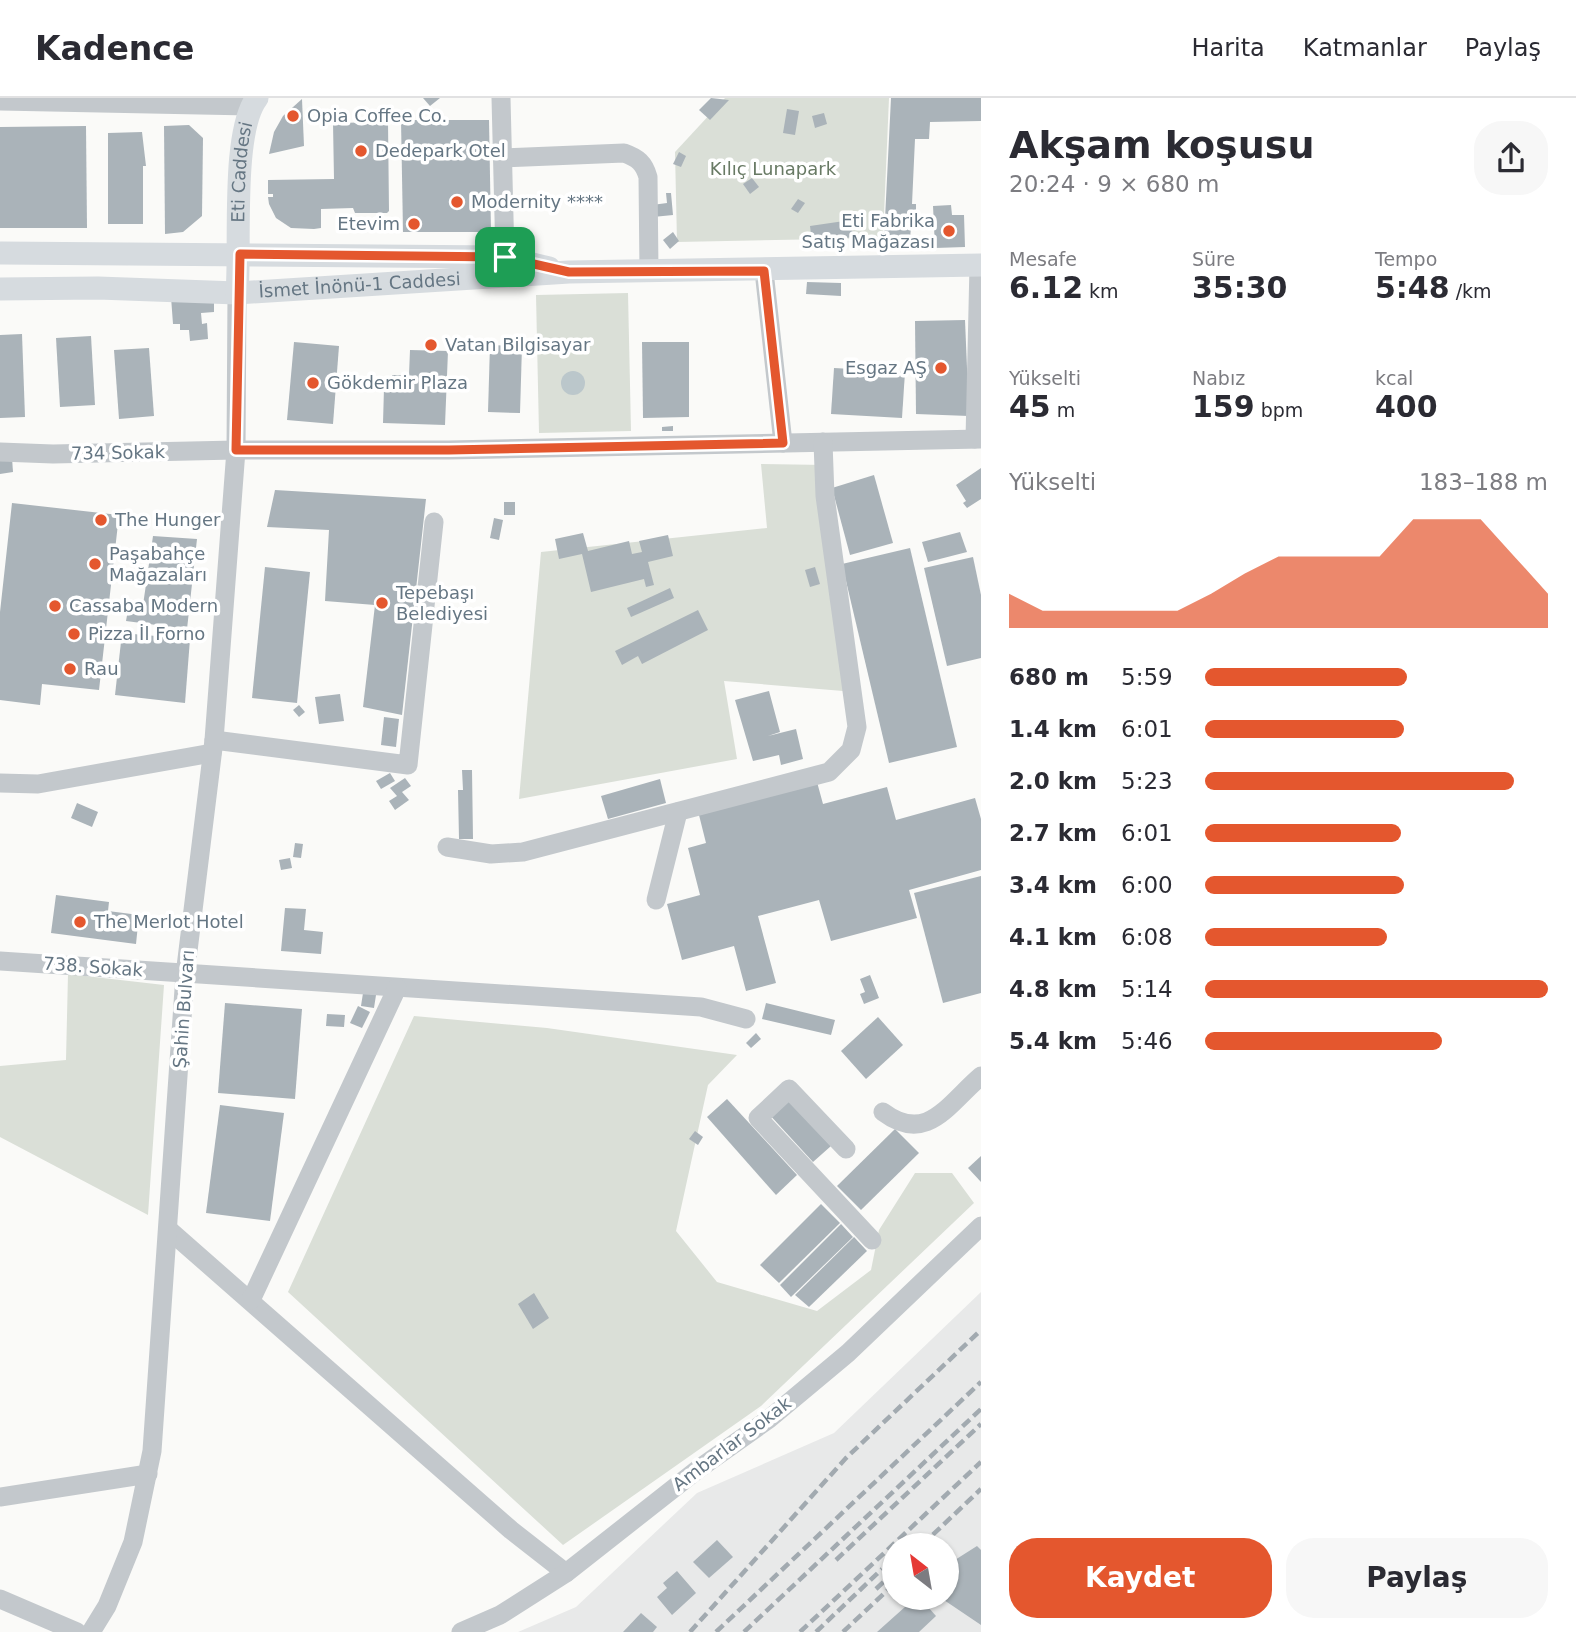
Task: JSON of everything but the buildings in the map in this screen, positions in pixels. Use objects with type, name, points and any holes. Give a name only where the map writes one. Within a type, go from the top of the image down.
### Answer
[{"type":"main road","name":"Eti Caddesi","points":[[237,293],[240,182],[253,102]]},
{"type":"main road","name":"İsmet İnönü-1 Caddesi","points":[[0,253],[505,257],[569,272]]},
{"type":"main road","points":[[569,272],[764,271],[980,265]]},
{"type":"main road","name":"İsmet İnönü-1 Caddesi","points":[[0,289],[97,288],[237,293],[569,272]]},
{"type":"street","points":[[501,98],[505,257]]},
{"type":"street","points":[[0,101],[253,102]]},
{"type":"street","points":[[502,158],[624,153],[635,157],[644,165],[648,177],[649,271]]},
{"type":"street","points":[[978,439],[980,265]]},
{"type":"street","points":[[764,271],[783,443]]},
{"type":"street","name":"Şahin Bulvarı","points":[[92,1632],[107,1606],[133,1542],[152,1451],[185,975],[213,747],[236,450],[237,293]]},
{"type":"street","name":"734 Sokak","points":[[0,452],[53,454],[236,450],[449,450],[978,439]]},
{"type":"street","points":[[447,847],[491,854],[523,852],[829,772],[851,750],[857,727],[825,496],[823,442]]},
{"type":"street","points":[[0,783],[38,783],[213,747],[408,765],[434,522]]},
{"type":"street","points":[[656,900],[678,812]]},
{"type":"street","name":"738. Sokak","points":[[0,961],[701,1007],[746,1018]]},
{"type":"street","points":[[251,1300],[397,988]]},
{"type":"street","points":[[883,1112],[898,1123],[915,1127],[931,1121],[981,1076]]},
{"type":"street","points":[[846,1149],[789,1089],[758,1118],[872,1240]]},
{"type":"street","name":"Ambarlar Sokak","points":[[461,1632],[500,1615],[566,1573],[799,1394],[848,1353],[981,1226]]},
{"type":"street","points":[[169,1230],[500,1521],[566,1573]]},
{"type":"street","points":[[0,1497],[148,1474]]},
{"type":"street","points":[[0,1599],[77,1632]]},
{"type":"shaded area","points":[[573,371],[582,374],[585,383],[582,392],[573,395],[564,392],[561,383],[564,374]]},
{"type":"shaded area","points":[[981,1292],[981,1632],[518,1632],[576,1607],[697,1493],[834,1433]]},
{"type":"green space","name":"Kılıç Lunapark","points":[[725,98],[889,98],[883,238],[677,242],[675,152]]},
{"type":"green space","points":[[628,293],[631,431],[539,433],[536,295]]},
{"type":"green space","points":[[761,464],[826,465],[855,692],[724,681],[737,759],[519,799],[541,552],[767,528]]},
{"type":"green space","points":[[68,974],[164,985],[148,1215],[0,1137],[0,1066],[66,1060]]},
{"type":"green space","points":[[414,1016],[547,1028],[737,1055],[708,1085],[676,1231],[717,1282],[817,1311],[871,1270],[879,1230],[915,1173],[952,1173],[974,1203],[761,1406],[563,1545],[288,1292]]},
{"type":"railway","points":[[690,1632],[846,1458],[981,1330]]},
{"type":"railway","points":[[716,1632],[981,1382]]},
{"type":"railway","points":[[744,1632],[981,1409]]},
{"type":"railway","points":[[836,1560],[981,1424]]},
{"type":"railway","points":[[800,1632],[981,1462]]},
{"type":"railway","points":[[935,1533],[981,1489]]},
{"type":"railway","points":[[816,1632],[882,1569]]},
{"type":"railway","points":[[876,1589],[882,1583]]},
{"type":"railway","points":[[843,1632],[882,1595]]},
{"type":"place","name":"Opia Coffee Co.","points":[[293,116]]},
{"type":"place","name":"Dedepark Otel","points":[[361,151]]},
{"type":"place","name":"Modernity ****","points":[[457,202]]},
{"type":"place","name":"Etevim","points":[[414,224]]},
{"type":"place","name":"Eti Fabrika Satış Mağazası","points":[[949,231]]},
{"type":"place","name":"Vatan Bilgisayar","points":[[431,345]]},
{"type":"place","name":"Esgaz AŞ","points":[[941,368]]},
{"type":"place","name":"Gökdemir Plaza","points":[[313,383]]},
{"type":"place","name":"The Hunger","points":[[101,520]]},
{"type":"place","name":"Paşabahçe Mağazaları","points":[[95,564]]},
{"type":"place","name":"Tepebaşı Belediyesi","points":[[382,603]]},
{"type":"place","name":"Cassaba Modern","points":[[55,606]]},
{"type":"place","name":"Pizza İl Forno","points":[[74,634]]},
{"type":"place","name":"Rau","points":[[70,669]]},
{"type":"place","name":"The Merlot Hotel","points":[[80,922]]},
{"type":"route","points":[[240,254],[505,257],[569,272],[764,271],[783,443],[686,447],[236,450],[237,293],[240,254]]}]
